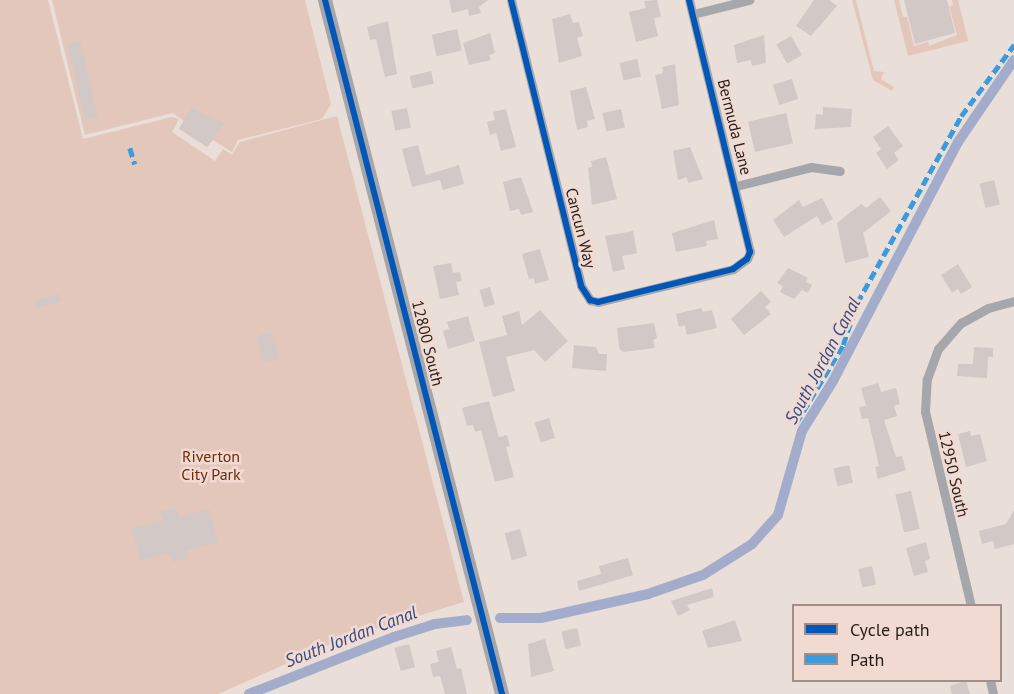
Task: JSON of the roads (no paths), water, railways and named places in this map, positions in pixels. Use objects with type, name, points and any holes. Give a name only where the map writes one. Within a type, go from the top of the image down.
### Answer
[{"type":"street","name":"12800 South","points":[[325,0],[502,694]]},
{"type":"street","name":"Cancun Way","points":[[510,0],[581,286],[590,300],[606,302],[733,269],[747,259]]},
{"type":"street","name":"Bermuda Lane","points":[[689,0],[750,243],[747,259]]},
{"type":"street","points":[[693,14],[749,0]]},
{"type":"street","points":[[736,186],[811,167],[840,171]]},
{"type":"street","name":"12950 South","points":[[970,604],[925,412],[927,379],[939,349],[948,335],[974,315],[1014,301]]},
{"type":"waterway","name":"South Jordan Canal","points":[[500,618],[541,618],[648,594],[703,575],[752,544],[778,515],[802,431],[833,381],[958,142],[1014,60]]},
{"type":"waterway","name":"South Jordan Canal","points":[[249,694],[394,637],[435,624],[467,620]]},
{"type":"park label","name":"Riverton City Park","points":[[211,465]]}]
